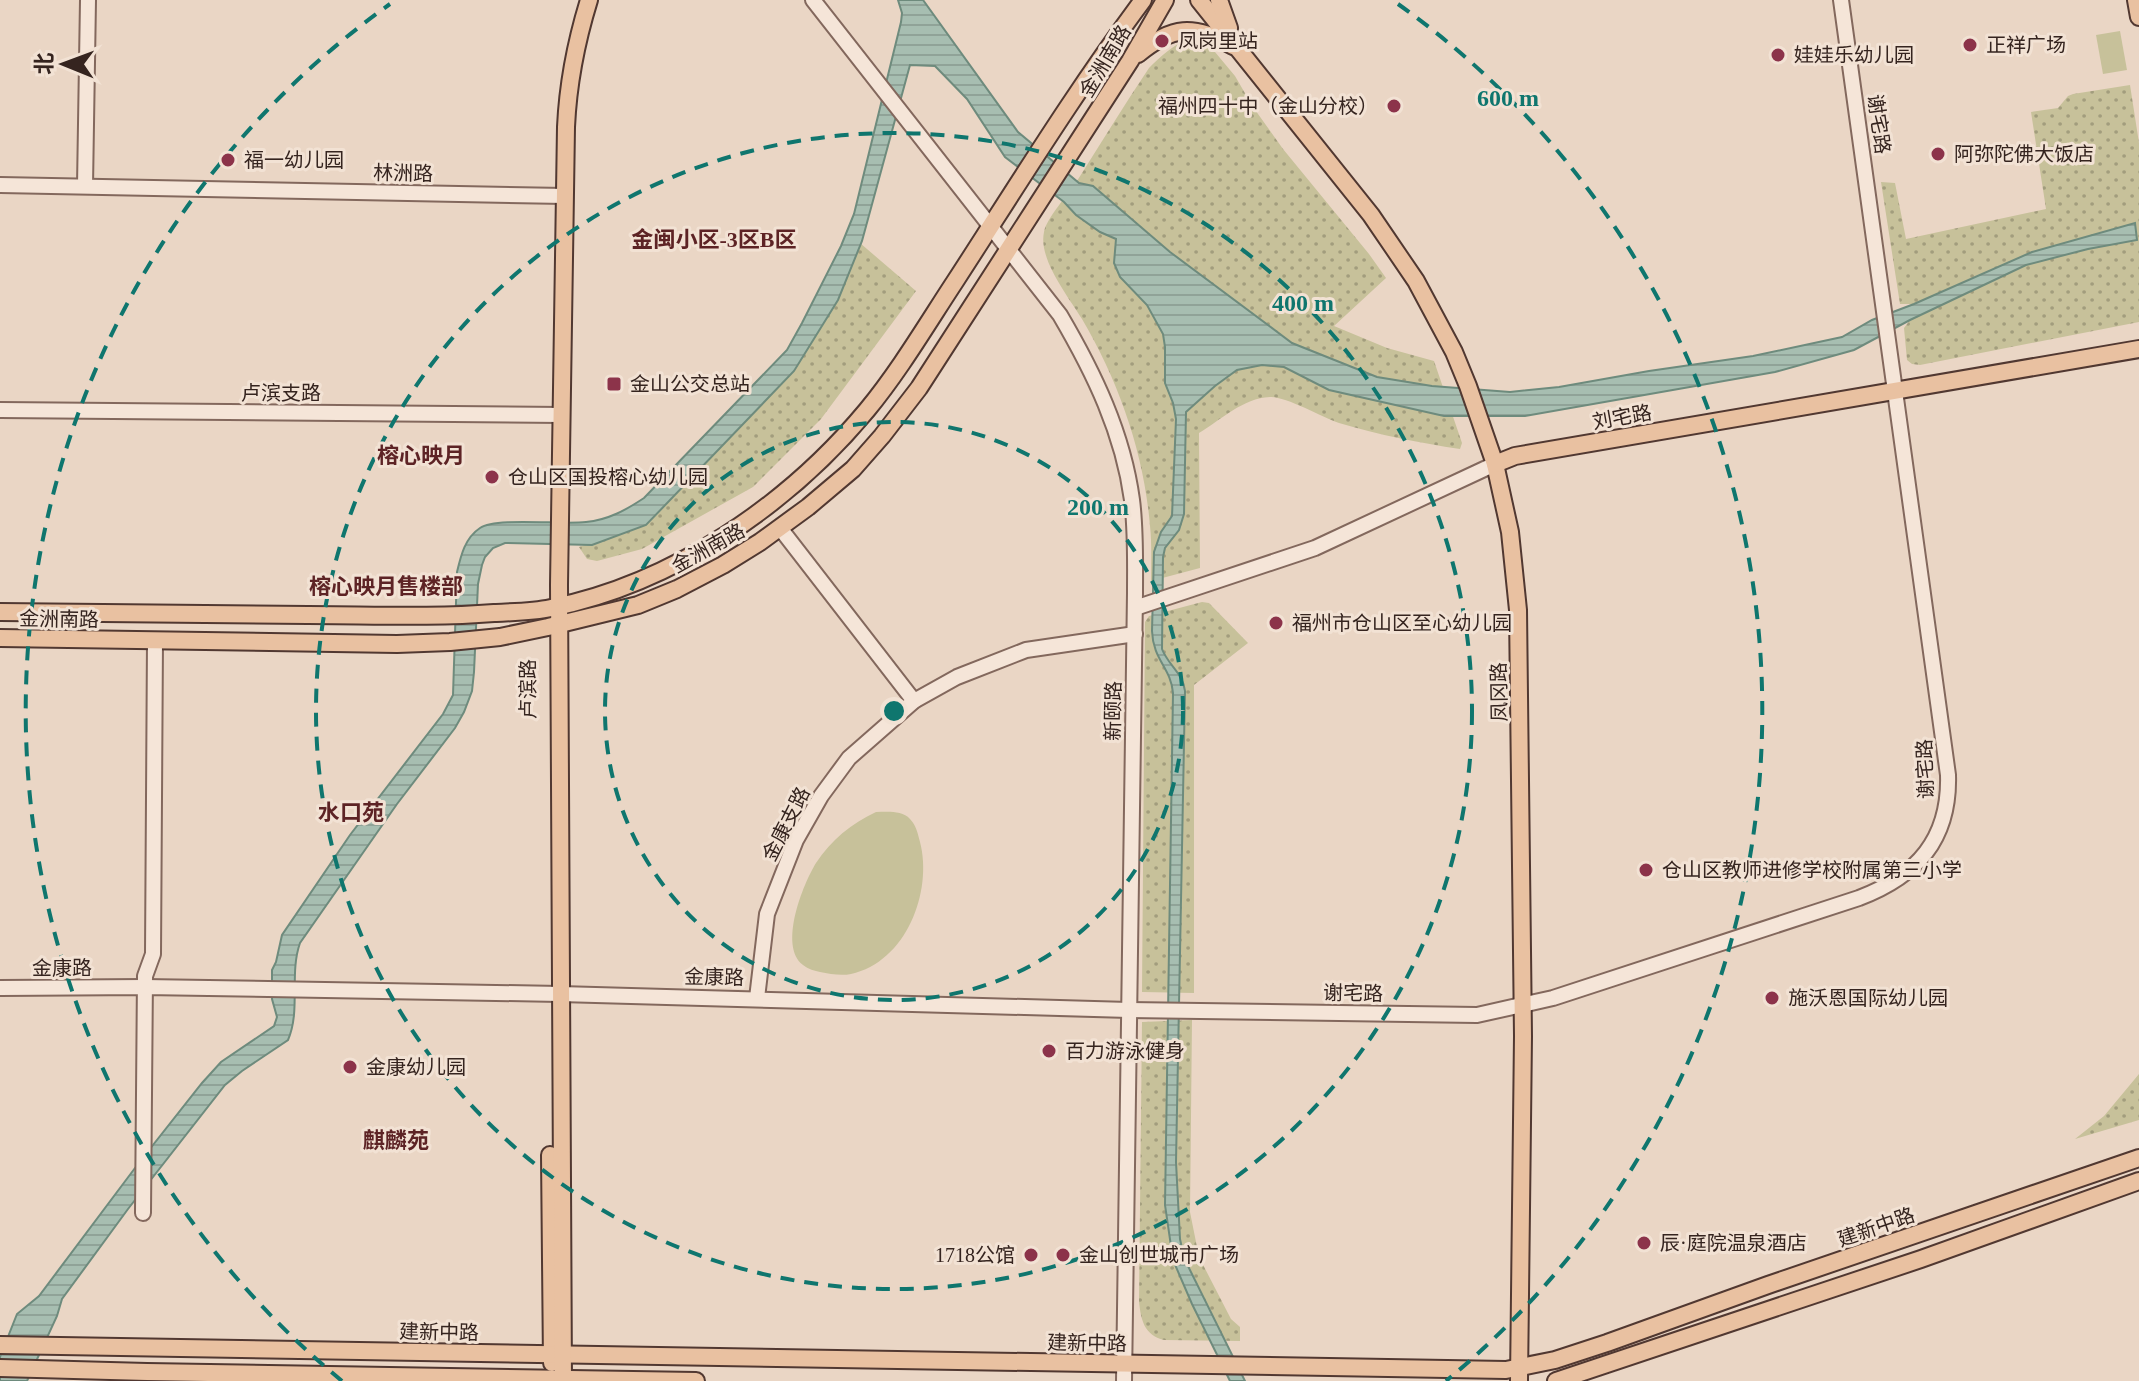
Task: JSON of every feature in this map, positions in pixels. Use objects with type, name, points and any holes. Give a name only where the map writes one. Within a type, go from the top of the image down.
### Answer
[{"type":"main road","name":"卢滨路","points":[[558,1380],[554,608],[558,84],[578,0]]},
{"type":"main road","points":[[559,196],[569,85],[589,0]]},
{"type":"main road","points":[[1114,39],[1130,0]]},
{"type":"main road","name":"金洲南路","points":[[0,612],[449,616],[554,608],[610,591],[674,565],[712,545],[797,481],[835,446],[869,407],[915,343],[1114,39],[1143,0]]},
{"type":"main road","name":"金洲南路","points":[[0,638],[397,644],[477,640],[554,626],[638,605],[723,565],[808,507],[853,469],[882,436],[919,388],[1130,61],[1165,0]]},
{"type":"main road","name":"凤冈路","points":[[1199,0],[1394,248],[1430,304],[1468,386],[1495,464],[1510,532],[1518,610],[1522,1006],[1519,1374]]},
{"type":"main road","points":[[1219,0],[1238,48]]},
{"type":"main road","points":[[2136,0],[2139,17]]},
{"type":"main road","points":[[1130,61],[1156,39],[1184,31],[1217,37],[1238,48]]},
{"type":"main road","name":"刘宅路","points":[[1495,464],[1515,456],[2139,349]]},
{"type":"main road","name":"建新中路","points":[[2,1345],[1495,1370],[1519,1374],[2139,1158]]},
{"type":"main road","points":[[1556,1381],[1921,1259],[2139,1181]]},
{"type":"main road","points":[[0,1368],[147,1377],[696,1381]]},
{"type":"street","points":[[85,186],[88,0]]},
{"type":"street","name":"新颐路","points":[[813,0],[1060,315],[1090,367],[1110,413],[1132,497],[1135,538],[1136,1010],[1124,1381]]},
{"type":"street","name":"谢宅路","points":[[1136,1010],[1477,1015],[1522,1006],[1874,892],[1910,870],[1935,841],[1945,815],[1948,767],[1841,0]]},
{"type":"street","name":"林洲路","points":[[0,185],[559,196]]},
{"type":"street","name":"卢滨支路","points":[[0,410],[557,415]]},
{"type":"street","name":"刘宅路","points":[[1135,608],[1315,548],[1495,464]]},
{"type":"street","points":[[780,528],[914,701]]},
{"type":"street","name":"金康支路","points":[[757,998],[767,914],[796,840],[821,796],[849,758],[914,701],[957,677],[1026,650],[1135,634]]},
{"type":"street","points":[[143,1213],[145,976],[153,954],[155,641]]},
{"type":"street","name":"金康路","points":[[0,988],[145,987],[555,994],[1136,1010]]},
{"type":"shaded area","points":[[898,0],[923,0],[1018,132],[1079,183],[1093,186],[1170,252],[1292,343],[1377,377],[1432,386],[1510,392],[1753,356],[1842,337],[1872,320],[2032,252],[2135,223],[2137,240],[2026,265],[1854,350],[1775,372],[1525,416],[1444,416],[1329,390],[1284,367],[1262,365],[1237,370],[1186,412],[1184,514],[1179,530],[1165,548],[1163,557],[1162,649],[1185,691],[1176,1162],[1180,1239],[1184,1258],[1245,1381],[1230,1381],[1173,1260],[1165,1205],[1173,693],[1172,684],[1155,649],[1152,631],[1154,552],[1161,532],[1172,516],[1176,419],[1165,383],[1163,334],[1147,305],[1120,277],[1114,263],[1116,239],[1076,215],[1064,202],[1005,157],[967,99],[935,66],[910,65],[862,241],[838,300],[794,371],[646,525],[592,545],[505,543],[493,548],[485,557],[478,584],[472,691],[464,712],[300,943],[295,967],[294,1017],[288,1040],[225,1085],[128,1209],[62,1299],[27,1381],[0,1381],[0,1357],[17,1314],[39,1296],[202,1083],[221,1062],[274,1026],[277,1017],[272,999],[272,970],[282,935],[350,835],[443,714],[453,695],[457,572],[467,542],[480,528],[488,525],[594,521],[630,507],[644,498],[787,350],[841,246],[854,214],[901,22]]},
{"type":"shaded area","points":[[2120,31],[2127,70],[2103,74],[2096,35]]},
{"type":"shaded area","points":[[1189,39],[1202,42],[1215,52],[1235,76],[1283,149],[1386,278],[1334,326],[1387,348],[1434,361],[1462,443],[1460,449],[1369,431],[1339,423],[1277,398],[1251,401],[1199,433],[1200,568],[1151,581],[1147,499],[1128,419],[1095,343],[1050,265],[1043,243],[1044,232],[1053,213],[1149,68],[1173,47]]},
{"type":"shaded area","points":[[2130,85],[2139,143],[2139,322],[1920,365],[1912,364],[1907,360],[1904,328],[1910,320],[2026,265],[2136,240],[2135,224],[1914,304],[1900,304],[1881,182],[1895,183],[1906,239],[2046,209],[2031,112],[2058,108],[2073,94]]},
{"type":"shaded area","points":[[860,243],[916,291],[821,419],[753,487],[642,549],[597,561],[587,559],[579,547],[645,522],[742,419]]},
{"type":"shaded area","points":[[1202,602],[1209,603],[1248,643],[1194,685],[1194,993],[1142,992],[1145,622],[1149,616]]},
{"type":"shaded area","points":[[876,812],[907,816],[918,833],[923,862],[922,882],[911,922],[887,955],[870,967],[843,975],[809,969],[796,956],[793,944],[795,915],[805,885],[816,863],[835,840]]},
{"type":"shaded area","points":[[1192,1020],[1190,1212],[1199,1257],[1231,1319],[1240,1327],[1240,1341],[1157,1338],[1148,1331],[1140,1309],[1142,1022]]},
{"type":"shaded area","points":[[2139,1074],[2139,1120],[2075,1139],[2104,1116]]},
{"type":"place","name":"凤岗里站","points":[[1162,41]]},
{"type":"place","name":"正祥广场","points":[[1970,45]]},
{"type":"place","name":"娃娃乐幼儿园","points":[[1778,55]]},
{"type":"place","name":"福州四十中（金山分校）","points":[[1394,106]]},
{"type":"place","name":"阿弥陀佛大饭店","points":[[1938,154]]},
{"type":"place","name":"福一幼儿园","points":[[228,160]]},
{"type":"place","name":"金山公交总站","points":[[614,384]]},
{"type":"place","name":"仓山区国投榕心幼儿园","points":[[492,477]]},
{"type":"place","name":"福州市仓山区至心幼儿园","points":[[1276,623]]},
{"type":"place","name":"仓山区教师进修学校附属第三小学","points":[[1646,870]]},
{"type":"place","name":"施沃恩国际幼儿园","points":[[1772,998]]},
{"type":"place","name":"百力游泳健身","points":[[1049,1051]]},
{"type":"place","name":"金康幼儿园","points":[[350,1067]]},
{"type":"place","name":"辰·庭院温泉酒店","points":[[1644,1243]]},
{"type":"place","name":"1718公馆","points":[[1031,1255]]},
{"type":"place","name":"金山创世城市广场","points":[[1063,1255]]},
{"type":"district","name":"金闽小区-3区B区","points":[[714,239]]},
{"type":"district","name":"榕心映月","points":[[421,455]]},
{"type":"district","name":"榕心映月售楼部","points":[[386,586]]},
{"type":"district","name":"水口苑","points":[[351,812]]},
{"type":"district","name":"麒麟苑","points":[[396,1140]]}]
